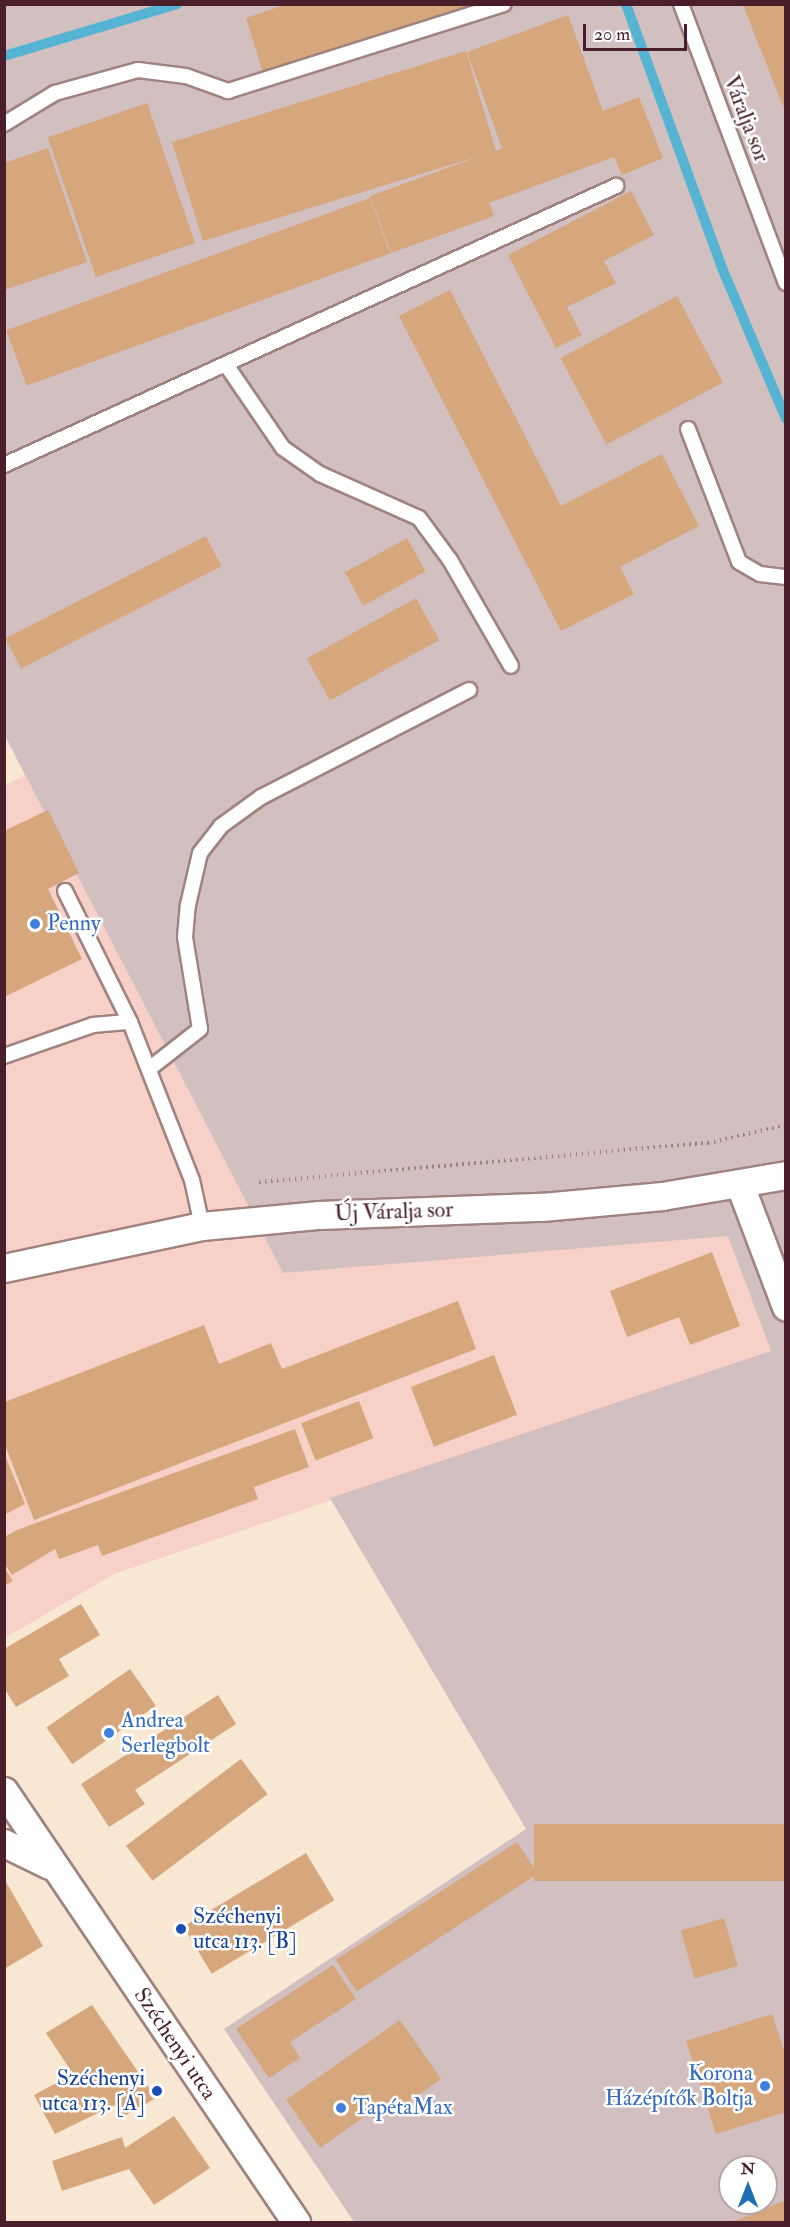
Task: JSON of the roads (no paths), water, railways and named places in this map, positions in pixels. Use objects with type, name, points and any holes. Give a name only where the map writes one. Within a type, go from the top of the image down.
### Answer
[{"type":"street","name":"Új Váralja sor","points":[[4,1268],[202,1226],[319,1215],[542,1207],[740,1185],[786,1175]]},
{"type":"street","points":[[740,1185],[786,1307]]},
{"type":"street","name":"Széchenyi utca","points":[[4,1791],[52,1867],[71,1888],[296,2223]]},
{"type":"street","name":"Széchenyi utca","points":[[4,1843],[52,1867]]},
{"type":"street","points":[[4,1861],[16,1859],[52,1867]]},
{"type":"lane","points":[[4,124],[55,93],[138,70],[186,76],[228,91],[504,4]]},
{"type":"lane","name":"Váralja sor","points":[[681,4],[786,282]]},
{"type":"lane","points":[[4,465],[227,366],[616,186]]},
{"type":"lane","points":[[227,366],[283,448],[320,474],[419,518],[450,560],[511,666]]},
{"type":"lane","points":[[688,429],[739,562],[760,574],[786,577]]},
{"type":"lane","points":[[150,1069],[200,1029],[185,937],[188,905],[200,853],[221,826],[261,797],[470,690]]},
{"type":"lane","points":[[65,891],[130,1022],[150,1069],[192,1180],[202,1226]]},
{"type":"lane","points":[[4,1056],[93,1025],[130,1022]]},
{"type":"waterway","points":[[4,56],[177,4]]},
{"type":"waterway","points":[[626,4],[722,268],[786,419]]},
{"type":"place","name":"Penny","points":[[35,924]]},
{"type":"place","name":"Andrea Serlegbolt","points":[[109,1733]]},
{"type":"place","name":"Széchenyi utca 113. [B]","points":[[181,1929]]},
{"type":"place","name":"Korona Házépítők Boltja","points":[[765,2086]]},
{"type":"place","name":"Széchenyi utca 113. [A]","points":[[157,2091]]},
{"type":"place","name":"TapétaMax","points":[[341,2108]]}]
